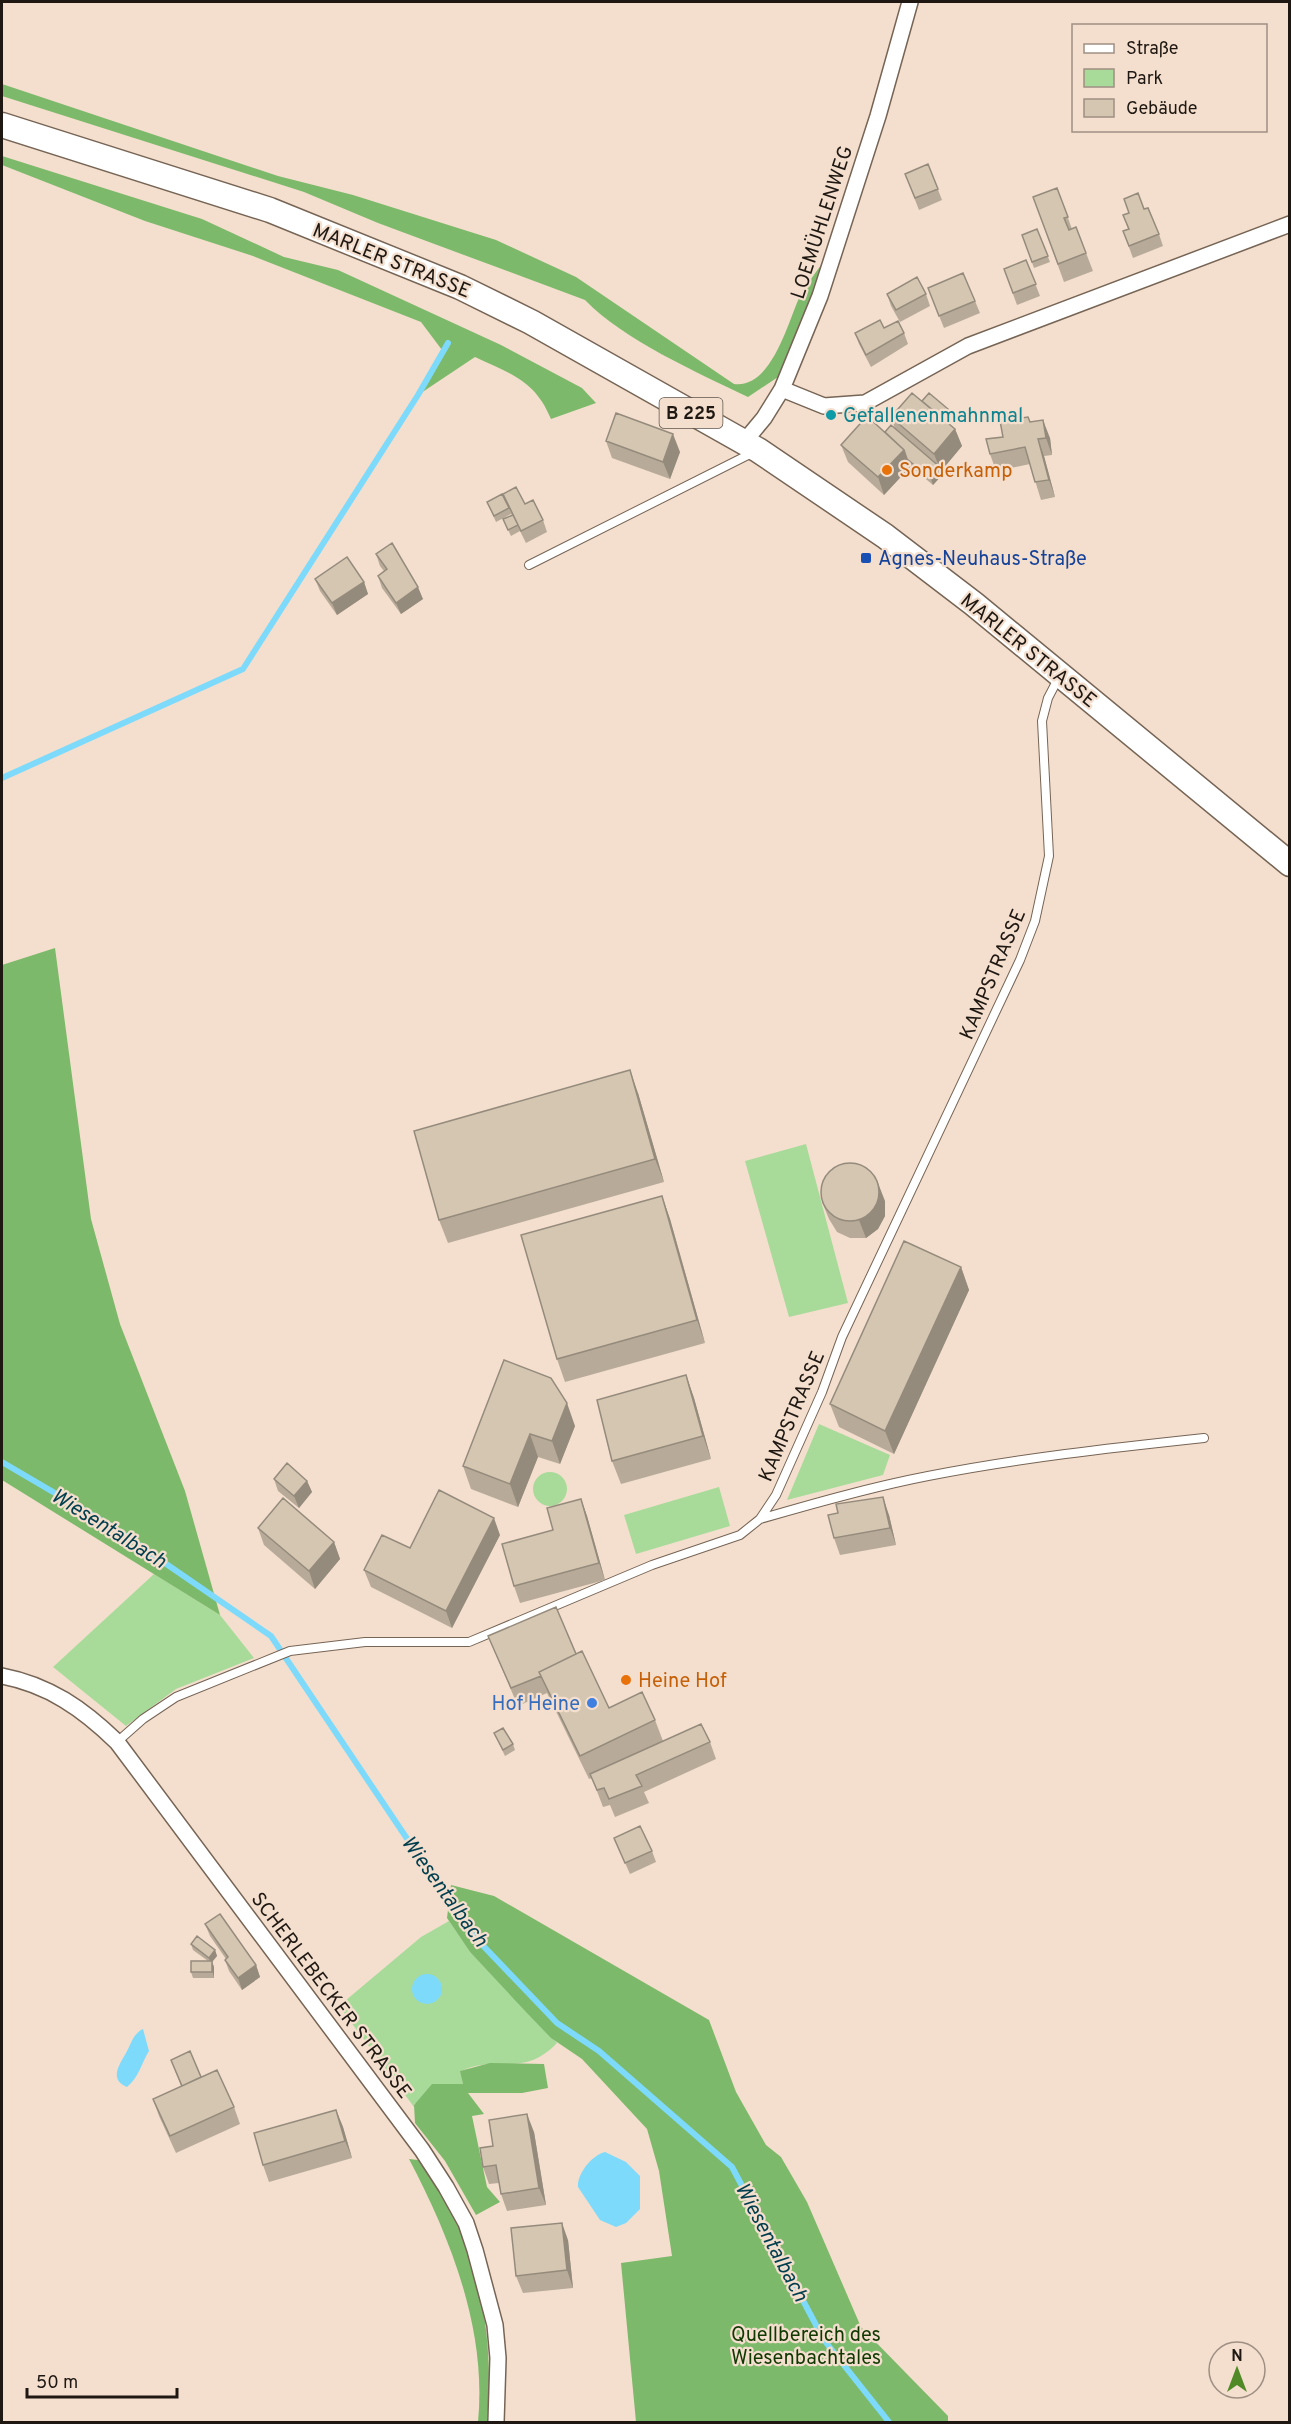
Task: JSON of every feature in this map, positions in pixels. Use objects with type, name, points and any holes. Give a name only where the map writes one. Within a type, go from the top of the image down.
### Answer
[{"type":"main road","name":"MARLER STRASSE","points":[[2,125],[270,210],[460,286],[531,322],[751,446],[885,536],[974,603],[1290,864]]},
{"type":"street","name":"LOEMÜHLENWEG","points":[[751,446],[764,418],[782,389],[820,296],[881,107],[910,2]]},
{"type":"street","points":[[782,389],[824,406],[865,403],[968,346],[1290,224]]},
{"type":"street","name":"SCHERLEBECKER STRASSE","points":[[2,1676],[50,1690],[77,1706],[117,1742],[422,2150],[466,2223],[475,2250],[495,2325],[498,2358],[496,2422]]},
{"type":"lane","points":[[529,565],[751,446]]},
{"type":"lane","name":"KAMPSTRASSE","points":[[117,1742],[143,1719],[176,1697],[262,1660],[290,1651],[365,1642],[469,1642],[652,1565],[740,1535],[760,1520],[776,1495],[822,1392],[842,1337],[1020,960],[1035,921],[1049,856],[1042,721],[1048,698],[1060,676]]},
{"type":"lane","points":[[760,1520],[856,1491],[928,1476],[1070,1452],[1204,1438]]},
{"type":"green space","points":[[2,84],[278,176],[353,195],[496,240],[576,277],[734,384],[747,383],[759,376],[768,365],[784,336],[800,296],[821,265],[800,334],[778,377],[748,397],[640,342],[601,315],[585,300],[378,223],[304,192],[2,96]]},
{"type":"green space","points":[[2,156],[202,219],[284,257],[338,270],[501,345],[582,388],[596,403],[551,419],[545,406],[529,387],[511,374],[475,357],[418,395],[442,350],[421,322],[253,256],[145,221],[2,165]]},
{"type":"green space","points":[[55,948],[91,1219],[120,1324],[185,1491],[220,1615],[2,1480],[2,965]]},
{"type":"green space","points":[[806,1144],[848,1303],[789,1317],[745,1161]]},
{"type":"green space","points":[[819,1424],[890,1455],[883,1475],[787,1500]]},
{"type":"green space","points":[[550,1472],[562,1477],[567,1489],[562,1501],[550,1506],[538,1501],[533,1489],[538,1477]]},
{"type":"green space","points":[[719,1487],[730,1526],[636,1554],[624,1515]]},
{"type":"green space","points":[[154,1574],[220,1615],[254,1658],[176,1689],[126,1726],[53,1667]]},
{"type":"green space","name":"Quellbereich des Wiesenbachtales","points":[[451,1885],[494,1896],[709,2020],[736,2092],[766,2145],[781,2157],[807,2202],[861,2327],[948,2416],[948,2422],[636,2422],[621,2263],[672,2256],[659,2171],[647,2129],[582,2059],[551,2038],[470,1952],[447,1918]]},
{"type":"green space","points":[[449,1921],[470,1952],[557,2043],[545,2054],[533,2060],[522,2063],[488,2064],[461,2071],[463,2084],[414,2104],[414,2107],[339,2006],[421,1937]]},
{"type":"green space","points":[[490,2063],[544,2064],[548,2088],[522,2093],[468,2093],[484,2114],[472,2116],[487,2187],[500,2202],[476,2215],[445,2161],[415,2123],[414,2105],[432,2084],[463,2084],[460,2071]]},
{"type":"green space","points":[[409,2159],[418,2160],[444,2197],[469,2254],[483,2309],[487,2338],[489,2394],[487,2422],[478,2422],[477,2353],[463,2286],[439,2221]]},
{"type":"water","points":[[427,1974],[438,1978],[442,1989],[438,2000],[427,2004],[416,2000],[412,1989],[416,1978]]},
{"type":"water","points":[[143,2029],[149,2051],[137,2075],[127,2087],[118,2080],[117,2071],[133,2038]]},
{"type":"water","points":[[605,2152],[626,2162],[640,2176],[640,2209],[626,2223],[616,2227],[600,2220],[578,2187],[580,2176],[586,2166],[595,2157]]},
{"type":"building","points":[[928,164],[938,189],[915,198],[905,174]]},
{"type":"building","points":[[1057,188],[1068,217],[1064,218],[1069,230],[1076,227],[1086,253],[1058,264],[1033,197]]},
{"type":"building","points":[[1138,193],[1144,209],[1148,208],[1159,234],[1129,246],[1123,231],[1129,229],[1123,215],[1129,213],[1124,199]]},
{"type":"building","points":[[1037,229],[1048,256],[1032,262],[1022,235]]},
{"type":"building","points":[[1026,260],[1036,284],[1013,293],[1004,269]]},
{"type":"building","points":[[963,273],[975,301],[939,316],[928,288]]},
{"type":"building","points":[[917,277],[926,294],[896,310],[887,294]]},
{"type":"building","points":[[880,320],[884,328],[898,321],[904,333],[866,355],[855,333]]},
{"type":"building","points":[[912,393],[955,429],[934,454],[891,417]]},
{"type":"building","points":[[929,393],[948,409],[941,417],[922,401]]},
{"type":"building","points":[[616,413],[673,434],[663,462],[606,441]]},
{"type":"building","points":[[867,416],[904,450],[878,477],[841,445]]},
{"type":"building","points":[[1028,417],[1030,422],[1043,420],[1046,438],[1038,439],[1049,480],[1035,482],[1025,447],[990,454],[986,439],[1003,437],[1000,421]]},
{"type":"building","points":[[891,425],[941,468],[931,479],[907,459],[904,450],[885,432]]},
{"type":"building","points":[[516,487],[525,504],[533,500],[543,520],[521,531],[503,494]]},
{"type":"building","points":[[502,494],[509,508],[494,516],[487,502]]},
{"type":"building","points":[[513,515],[518,525],[508,530],[503,519]]},
{"type":"building","points":[[392,543],[418,587],[396,603],[378,576],[387,569],[376,554]]},
{"type":"building","points":[[347,557],[364,582],[332,603],[315,579]]},
{"type":"building","points":[[630,1070],[655,1159],[439,1220],[414,1131]]},
{"type":"building","points":[[850,1163],[861,1165],[874,1176],[879,1192],[877,1203],[866,1216],[850,1221],[839,1219],[826,1208],[821,1192],[823,1181],[834,1168]]},
{"type":"building","points":[[662,1196],[697,1320],[557,1359],[521,1235]]},
{"type":"building","points":[[904,1241],[961,1267],[885,1431],[830,1404]]},
{"type":"building","points":[[504,1360],[551,1378],[567,1403],[552,1441],[530,1434],[510,1484],[463,1466]]},
{"type":"building","points":[[686,1375],[703,1436],[612,1461],[597,1400]]},
{"type":"building","points":[[287,1463],[307,1481],[294,1496],[274,1479]]},
{"type":"building","points":[[439,1490],[494,1518],[446,1611],[364,1570],[382,1535],[410,1548]]},
{"type":"building","points":[[883,1497],[890,1528],[834,1538],[828,1515],[838,1513],[836,1504]]},
{"type":"building","points":[[283,1498],[334,1542],[309,1571],[258,1528]]},
{"type":"building","points":[[581,1499],[599,1563],[514,1586],[502,1544],[553,1530],[547,1508]]},
{"type":"building","points":[[556,1607],[576,1654],[539,1672],[541,1676],[511,1688],[488,1636]]},
{"type":"building","points":[[582,1651],[609,1708],[642,1692],[655,1720],[580,1756],[539,1672]]},
{"type":"building","points":[[701,1724],[710,1742],[636,1775],[642,1786],[609,1799],[604,1788],[597,1790],[590,1774]]},
{"type":"building","points":[[503,1728],[513,1744],[503,1750],[494,1733]]},
{"type":"building","points":[[640,1826],[652,1851],[625,1863],[614,1838]]},
{"type":"building","points":[[220,1914],[256,1965],[238,1978],[225,1960],[228,1957],[205,1924]]},
{"type":"building","points":[[197,1936],[215,1950],[209,1958],[191,1944]]},
{"type":"building","points":[[191,1961],[212,1961],[212,1972],[191,1972]]},
{"type":"building","points":[[190,2051],[201,2077],[182,2086],[171,2060]]},
{"type":"building","points":[[217,2070],[234,2107],[170,2136],[153,2099]]},
{"type":"building","points":[[336,2110],[345,2141],[263,2165],[254,2133]]},
{"type":"building","points":[[527,2114],[539,2188],[501,2194],[496,2165],[483,2167],[480,2148],[493,2146],[489,2120]]},
{"type":"building","points":[[562,2223],[567,2270],[516,2276],[511,2228]]},
{"type":"waterway","points":[[2,778],[243,669],[418,395],[448,343]]},
{"type":"waterway","name":"Wiesentalbach","points":[[2,1462],[111,1526],[271,1636],[469,1931],[557,2023],[599,2051],[732,2167],[824,2340],[889,2422]]},
{"type":"place","name":"Gefallenenmahnmal","points":[[831,415]]},
{"type":"place","name":"Sonderkamp","points":[[887,470]]},
{"type":"place","name":"Agnes-Neuhaus-Straße","points":[[866,558]]},
{"type":"place","name":"Heine Hof","points":[[626,1680]]},
{"type":"place","name":"Hof Heine","points":[[592,1703]]}]
